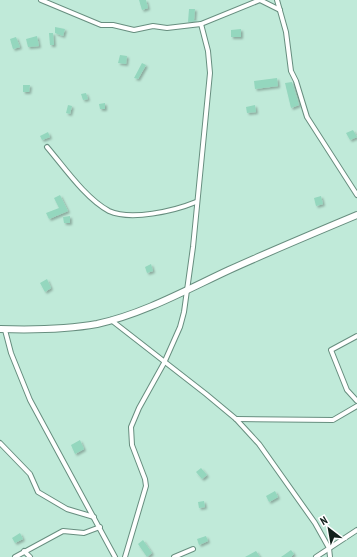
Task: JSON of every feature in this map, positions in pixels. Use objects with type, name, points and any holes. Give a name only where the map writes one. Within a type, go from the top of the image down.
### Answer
[{"type":"main road","points":[[3,330],[45,330],[72,328],[111,320],[185,292],[253,259],[357,215]]},
{"type":"street","points":[[41,0],[54,7],[72,12],[101,25],[114,25],[134,30],[153,26],[186,27],[202,24],[260,0],[280,10]]},
{"type":"street","points":[[278,0],[286,32],[291,71],[296,80],[307,117],[357,195]]},
{"type":"street","points":[[125,557],[146,486],[145,479],[132,445],[131,427],[139,408],[164,363],[180,327],[184,312],[185,292],[193,247],[196,202],[202,165],[210,72],[208,51],[202,24]]},
{"type":"street","points":[[47,147],[79,185],[95,201],[117,214],[165,212],[196,202]]},
{"type":"street","points":[[111,320],[236,419],[259,444],[291,487],[329,548],[330,557]]},
{"type":"street","points":[[3,330],[30,400],[115,557]]},
{"type":"street","points":[[357,336],[331,350],[347,390],[357,401]]},
{"type":"street","points":[[236,419],[332,420],[342,416],[357,406]]},
{"type":"street","points":[[0,442],[30,474],[38,492],[67,509],[94,517]]},
{"type":"street","points":[[15,557],[63,531],[84,533],[100,527]]},
{"type":"street","points":[[316,557],[357,530]]},
{"type":"street","points":[[174,557],[193,549]]},
{"type":"street","points":[[24,552],[30,557]]},
{"type":"building","points":[[139,0],[146,0],[148,8],[142,10]]},
{"type":"building","points":[[189,9],[195,9],[194,20],[198,21],[188,22]]},
{"type":"building","points":[[55,27],[65,29],[63,36],[55,33]]},
{"type":"building","points":[[241,29],[241,37],[231,37],[231,30]]},
{"type":"building","points":[[49,33],[53,33],[54,45],[50,45]]},
{"type":"building","points":[[37,36],[39,46],[28,47],[26,39]]},
{"type":"building","points":[[16,37],[20,47],[13,49],[10,39]]},
{"type":"building","points":[[120,55],[127,56],[126,64],[118,63]]},
{"type":"building","points":[[142,63],[146,65],[138,79],[134,78]]},
{"type":"building","points":[[277,78],[278,86],[255,89],[254,81]]},
{"type":"building","points":[[292,82],[299,105],[291,108],[285,83]]},
{"type":"building","points":[[23,85],[30,85],[29,92],[23,92]]},
{"type":"building","points":[[86,93],[88,99],[83,100],[81,94]]},
{"type":"building","points":[[105,103],[105,109],[100,109],[99,104]]},
{"type":"building","points":[[68,105],[72,106],[70,114],[66,113]]},
{"type":"building","points":[[255,105],[256,112],[247,113],[246,107]]},
{"type":"building","points":[[353,130],[357,137],[350,140],[346,133]]},
{"type":"building","points":[[48,132],[50,137],[42,140],[40,136]]},
{"type":"building","points":[[60,195],[68,211],[49,219],[46,213],[59,208],[54,198]]},
{"type":"building","points":[[321,196],[323,204],[316,206],[314,198]]},
{"type":"building","points":[[70,216],[70,223],[64,223],[63,217]]},
{"type":"building","points":[[151,264],[153,271],[147,273],[145,267]]},
{"type":"building","points":[[47,279],[51,288],[45,292],[40,283]]},
{"type":"building","points":[[80,440],[84,449],[75,454],[71,445]]},
{"type":"building","points":[[201,468],[207,475],[202,479],[196,472]]},
{"type":"building","points":[[275,491],[278,497],[269,502],[266,496]]},
{"type":"building","points":[[204,501],[205,507],[199,508],[198,502]]},
{"type":"building","points":[[20,533],[23,539],[15,543],[12,538]]},
{"type":"building","points":[[206,536],[208,541],[199,545],[197,539]]},
{"type":"building","points":[[143,540],[152,553],[147,557],[138,544]]},
{"type":"building","points":[[291,550],[294,554],[291,557],[281,557]]},
{"type":"building","points":[[256,551],[260,557],[245,557]]}]
